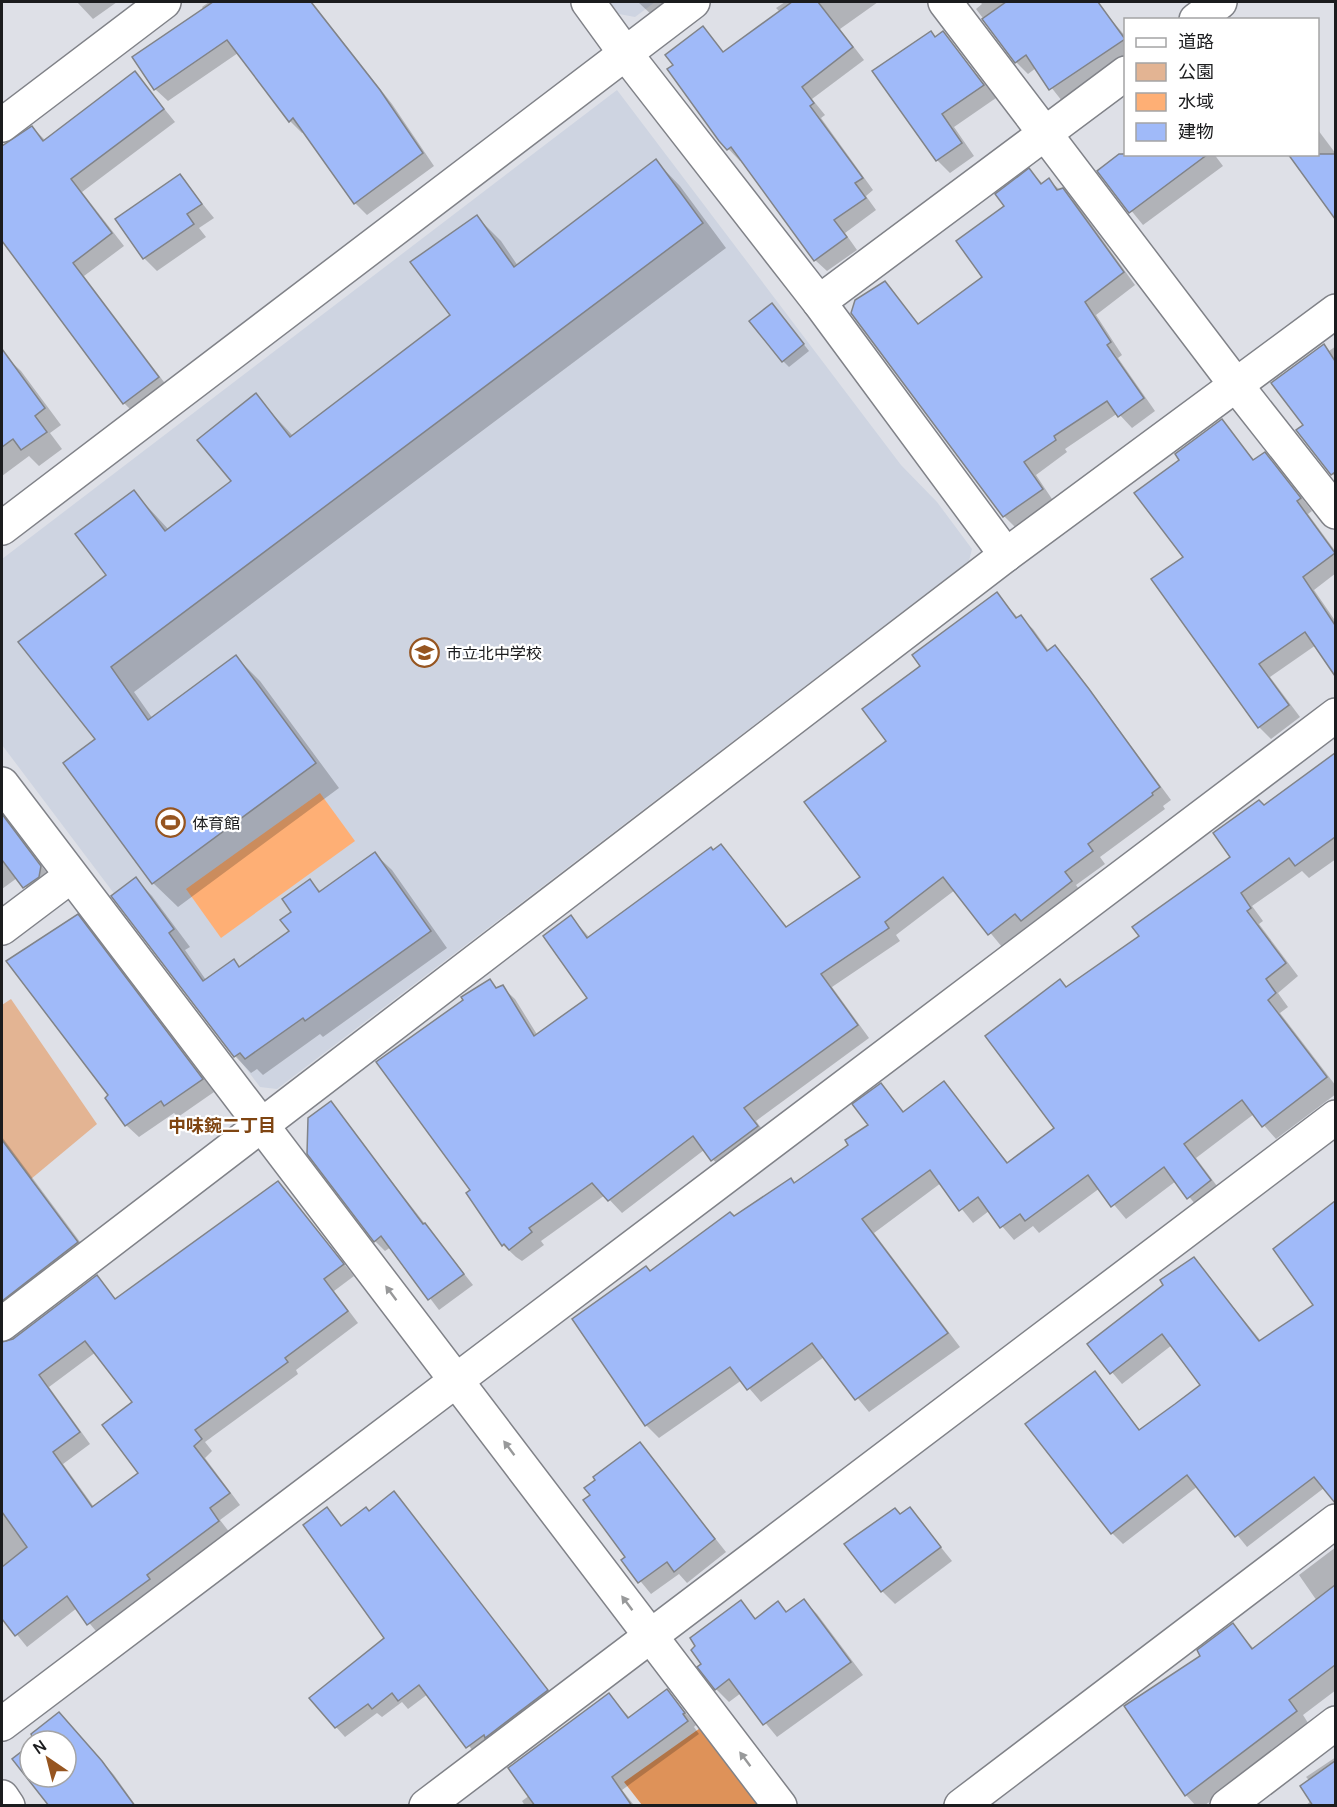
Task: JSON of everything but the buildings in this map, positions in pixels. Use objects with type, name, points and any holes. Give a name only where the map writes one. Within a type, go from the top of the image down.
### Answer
[{"type":"street","points":[[2,125],[164,2]]},
{"type":"street","points":[[588,2],[819,302],[1006,555]]},
{"type":"street","points":[[2,528],[693,2]]},
{"type":"street","points":[[945,2],[1335,512]]},
{"type":"street","points":[[1199,18],[1220,2]]},
{"type":"street","points":[[819,302],[1124,74]]},
{"type":"street","points":[[2,1324],[1006,555],[1335,310]]},
{"type":"street","points":[[2,1724],[1335,715]]},
{"type":"street","points":[[2,784],[780,1806]]},
{"type":"street","points":[[2,928],[71,876]]},
{"type":"street","points":[[426,1806],[650,1633],[1335,1117]]},
{"type":"street","points":[[961,1806],[1335,1521]]},
{"type":"street","points":[[1227,1806],[1335,1723]]},
{"type":"street","points":[[2,1797],[8,1806]]},
{"type":"shaded area","points":[[610,2],[655,2],[635,17],[619,14]]},
{"type":"shaded area","name":"市立北中学校","points":[[617,90],[901,465],[937,502],[972,549],[969,561],[277,1089],[260,1087],[2,745],[2,559]]},
{"type":"shaded area","points":[[703,1726],[763,1805],[642,1805],[624,1782]]},
{"type":"green space","points":[[11,999],[97,1124],[31,1179],[2,1140],[2,1005]]},
{"type":"water","points":[[320,793],[355,841],[221,938],[186,889]]},
{"type":"place","name":"市立北中学校","points":[[425,653]]},
{"type":"place","name":"体育館","points":[[171,823]]},
{"type":"district","name":"中味鋺二丁目","points":[[222,1125]]}]
